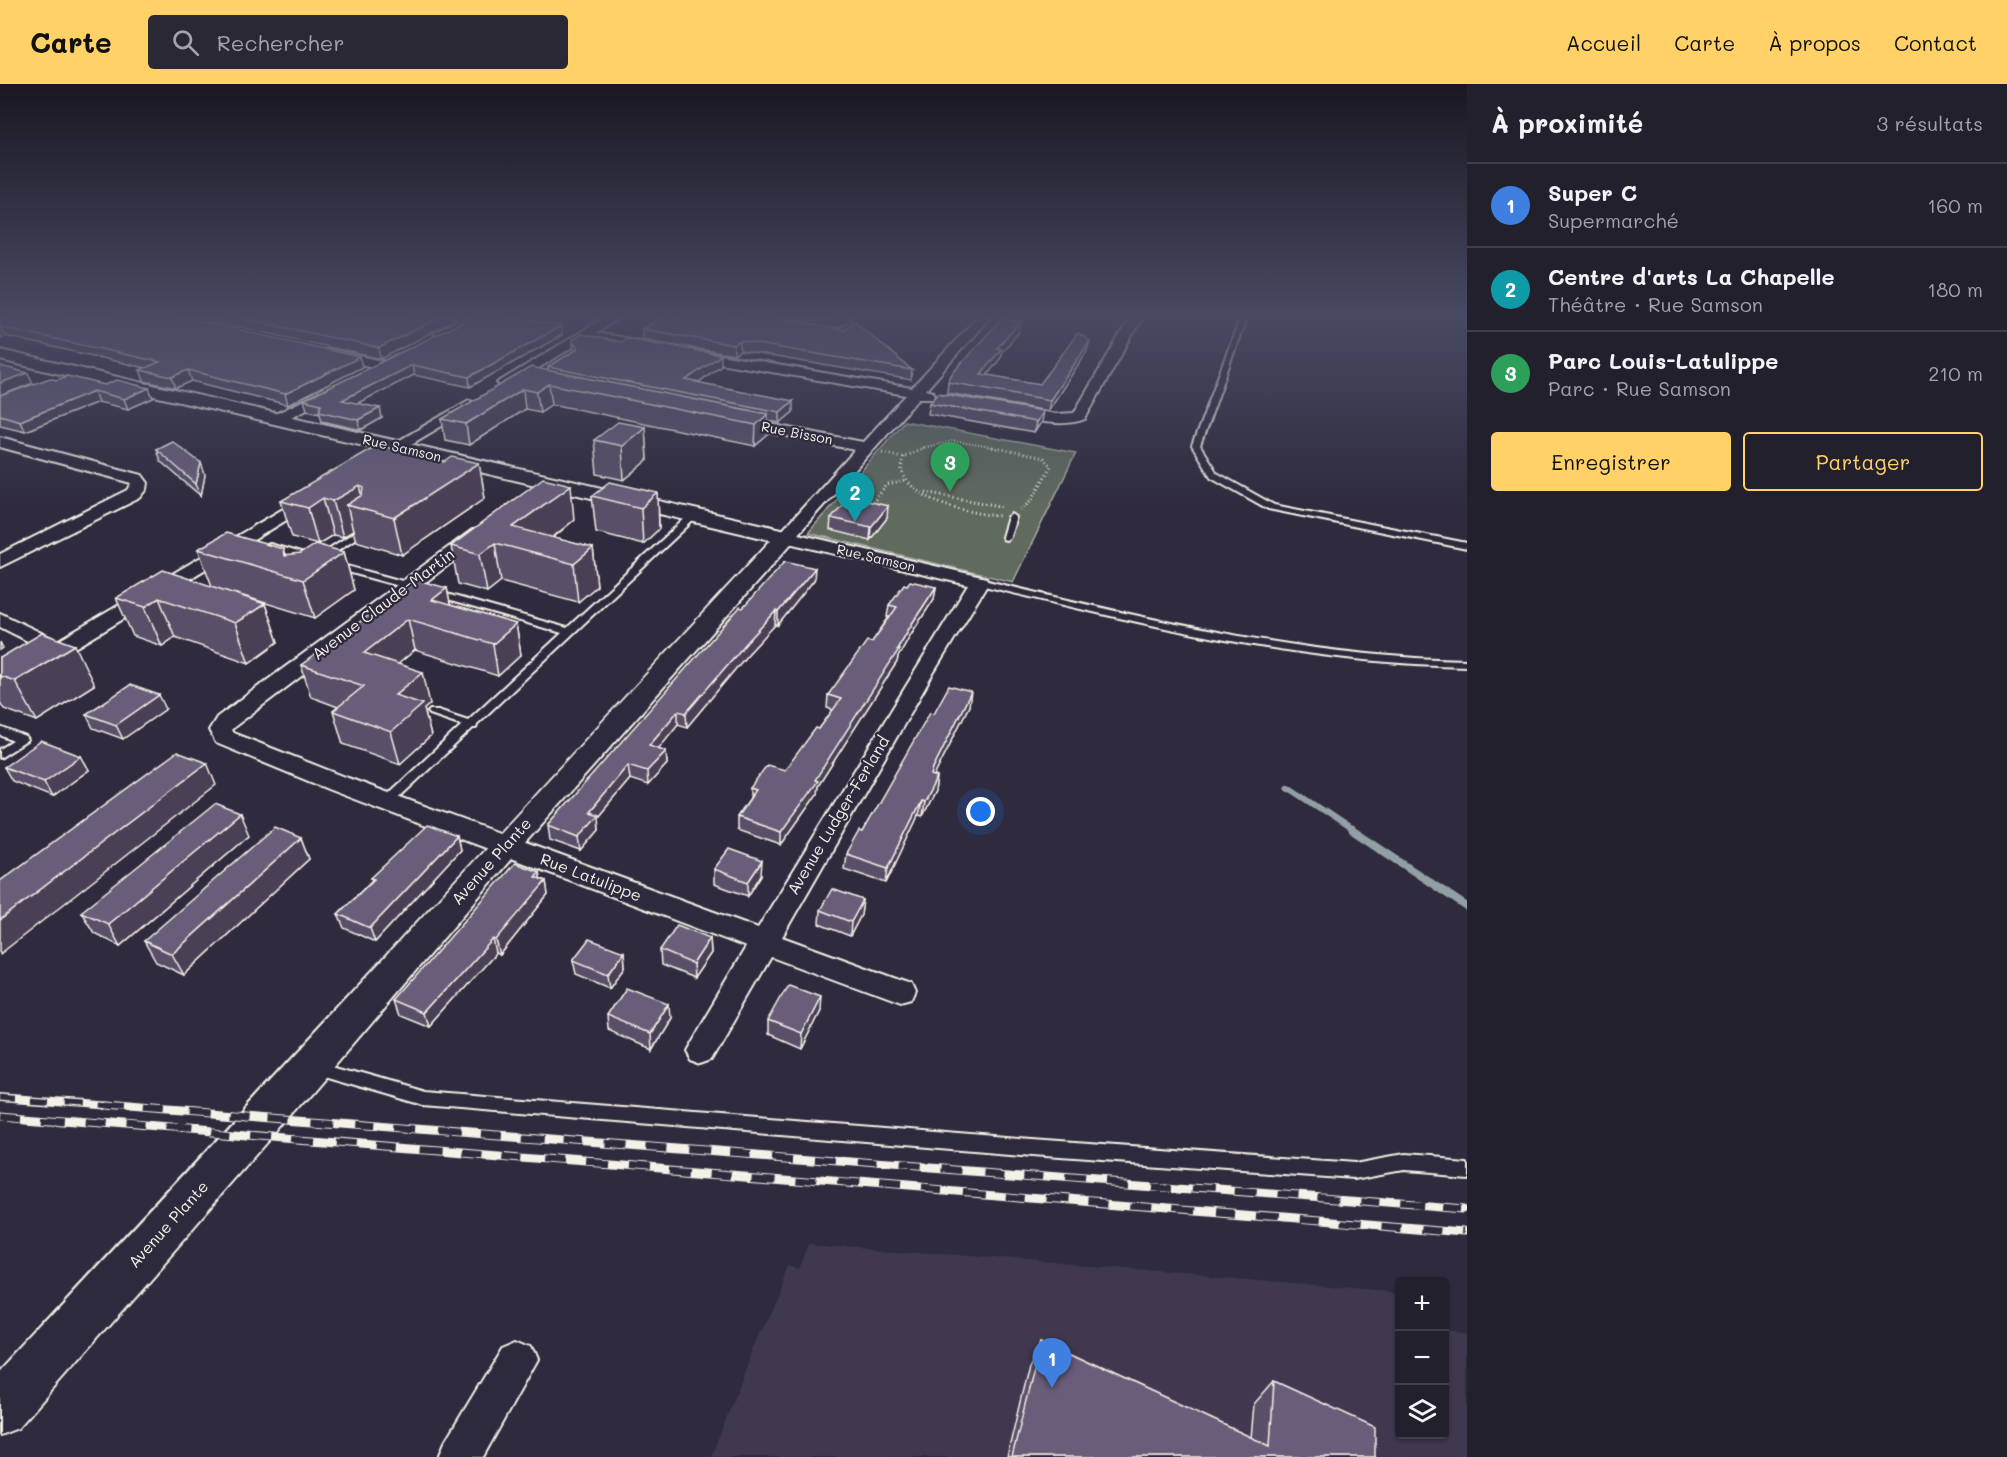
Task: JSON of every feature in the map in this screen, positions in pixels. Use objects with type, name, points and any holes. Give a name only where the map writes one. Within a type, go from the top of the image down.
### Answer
[{"type":"street","points":[[55,382],[59,380]]},
{"type":"street","name":"Rue Samson","points":[[107,380],[980,582]]},
{"type":"street","points":[[276,419],[354,380]]},
{"type":"street","points":[[374,463],[397,446],[509,380]]},
{"type":"street","points":[[529,380],[538,382]]},
{"type":"street","points":[[842,380],[939,397]]},
{"type":"street","name":"Avenue Plante","points":[[0,1410],[505,844],[928,380]]},
{"type":"street","points":[[995,407],[1074,420],[1080,416],[1100,380]]},
{"type":"street","name":"Rue Bisson","points":[[722,418],[867,448]]},
{"type":"street","points":[[0,442],[136,478],[140,483],[139,489],[134,494],[0,561]]},
{"type":"street","points":[[530,495],[550,481]]},
{"type":"street","points":[[0,684],[248,541],[323,491]]},
{"type":"street","name":"Avenue Claude-Martin","points":[[220,730],[225,722],[492,523]]},
{"type":"street","name":"Avenue Ludger-Ferland","points":[[701,1050],[923,672],[980,582]]},
{"type":"street","points":[[0,619],[58,649]]},
{"type":"street","name":"Rue Latulippe","points":[[220,730],[224,738],[234,744],[900,993]]},
{"type":"street","points":[[460,1457],[518,1360]]},
{"type":"lane","points":[[1220,380],[1196,446],[1214,475],[1271,507],[1467,546]]},
{"type":"lane","points":[[388,801],[472,725],[693,516]]},
{"type":"lane","points":[[1005,537],[1012,517]]},
{"type":"lane","points":[[307,566],[368,527]]},
{"type":"lane","points":[[263,545],[316,560]]},
{"type":"lane","points":[[328,571],[337,565],[571,632]]},
{"type":"lane","points":[[980,582],[1113,614],[1263,643],[1366,657],[1467,663]]},
{"type":"lane","points":[[434,712],[472,725]]},
{"type":"lane","points":[[0,731],[22,740],[0,754]]},
{"type":"lane","points":[[309,1065],[423,1098],[1033,1148],[1354,1171],[1404,1162],[1467,1167]]},
{"type":"path","points":[[867,448],[903,457],[929,445],[953,441],[974,443],[1043,458],[1051,466],[1031,501],[1020,511],[951,495],[925,492]]},
{"type":"path","points":[[903,457],[900,466],[906,481],[954,509],[984,515],[1012,517]]},
{"type":"path","points":[[867,510],[887,484],[906,481]]},
{"type":"shaded area","points":[[809,1243],[1390,1291],[1395,1295],[1395,1439],[1449,1439],[1449,1331],[1467,1333],[1467,1457],[711,1457],[790,1265],[800,1268]]},
{"type":"green space","points":[[904,421],[1076,453],[1013,582],[808,533]]},
{"type":"building","points":[[44,380],[84,380],[105,385],[117,380],[149,388],[124,399],[94,391],[20,421],[0,415],[0,396]]},
{"type":"building","points":[[229,380],[313,380],[285,394]]},
{"type":"building","points":[[345,380],[382,380],[342,400],[380,408],[358,420],[319,411],[321,404],[304,400]]},
{"type":"building","points":[[509,380],[597,380],[768,414],[756,425],[549,384],[537,392],[523,389],[466,424],[442,419]]},
{"type":"building","points":[[615,380],[686,380],[793,401],[780,412]]},
{"type":"building","points":[[949,380],[1017,380],[1040,384],[1043,380],[1064,380],[1050,400],[948,382]]},
{"type":"building","points":[[938,393],[1043,411],[1036,422],[930,403]]},
{"type":"building","points":[[618,422],[645,427],[622,446],[594,440]]},
{"type":"building","points":[[172,441],[201,463],[196,484],[156,449]]},
{"type":"building","points":[[377,445],[445,462],[452,457],[479,463],[394,518],[347,505],[363,495],[364,488],[360,486],[333,501],[323,498],[308,508],[281,501]]},
{"type":"building","points":[[543,478],[571,485],[513,527],[593,548],[574,564],[495,543],[480,554],[451,546]]},
{"type":"building","points":[[610,482],[658,493],[641,508],[592,496]]},
{"type":"building","points":[[849,497],[888,506],[871,527],[831,518]]},
{"type":"building","points":[[226,533],[283,549],[284,556],[300,554],[315,544],[344,552],[303,580],[198,549]]},
{"type":"building","points":[[785,561],[815,568],[686,713],[678,711],[649,745],[666,751],[647,771],[628,765],[589,812],[598,815],[579,837],[548,825],[740,607],[743,608]]},
{"type":"building","points":[[163,570],[265,604],[235,623],[159,598],[145,607],[116,598]]},
{"type":"building","points":[[417,580],[447,588],[432,600],[516,624],[493,644],[408,619],[364,653],[423,672],[395,695],[423,704],[391,732],[333,711],[364,686],[301,665]]},
{"type":"building","points":[[910,581],[936,587],[815,780],[818,781],[781,832],[737,817],[756,790],[750,788],[767,765],[785,770],[841,699],[828,695],[867,641],[872,642],[897,607],[889,605],[904,584],[907,585]]},
{"type":"building","points":[[42,633],[75,645],[15,681],[0,676],[0,658]]},
{"type":"building","points":[[130,685],[159,695],[116,725],[86,714]]},
{"type":"building","points":[[949,686],[971,692],[933,768],[931,775],[937,777],[924,802],[921,801],[888,868],[846,854],[859,831],[862,832],[930,712],[934,713]]},
{"type":"building","points":[[41,741],[81,756],[44,782],[4,767]]},
{"type":"building","points":[[177,752],[207,763],[0,920],[0,881]]},
{"type":"building","points":[[215,804],[240,814],[108,924],[81,912]]},
{"type":"building","points":[[427,825],[457,836],[370,928],[338,914],[374,879],[371,878]]},
{"type":"building","points":[[275,827],[301,838],[172,954],[144,941]]},
{"type":"building","points":[[729,849],[762,861],[748,882],[714,869]]},
{"type":"building","points":[[515,863],[539,872],[535,877],[546,881],[496,940],[493,939],[427,1012],[396,999]]},
{"type":"building","points":[[832,889],[863,900],[851,922],[820,910]]},
{"type":"building","points":[[677,925],[710,938],[693,964],[660,950]]},
{"type":"building","points":[[589,939],[624,952],[608,974],[573,960]]},
{"type":"building","points":[[788,985],[820,997],[801,1034],[768,1021]]},
{"type":"building","points":[[627,988],[669,1004],[650,1034],[608,1017]]},
{"type":"building","points":[[1041,1340],[1270,1446],[1274,1381],[1375,1427],[1375,1457],[1012,1457]]},
{"type":"waterway","points":[[1288,787],[1354,831]]},
{"type":"waterway","points":[[1352,830],[1467,907]]},
{"type":"railway","points":[[0,1097],[122,1106]]},
{"type":"railway","points":[[103,1105],[1467,1209]]},
{"type":"railway","points":[[0,1115],[1467,1233]]},
{"type":"place","name":"Parc Louis-Latulippe","points":[[950,492]]},
{"type":"place","name":"Centre d'arts La Chapelle","points":[[855,522]]},
{"type":"place","name":"Super C","points":[[1052,1388]]}]
